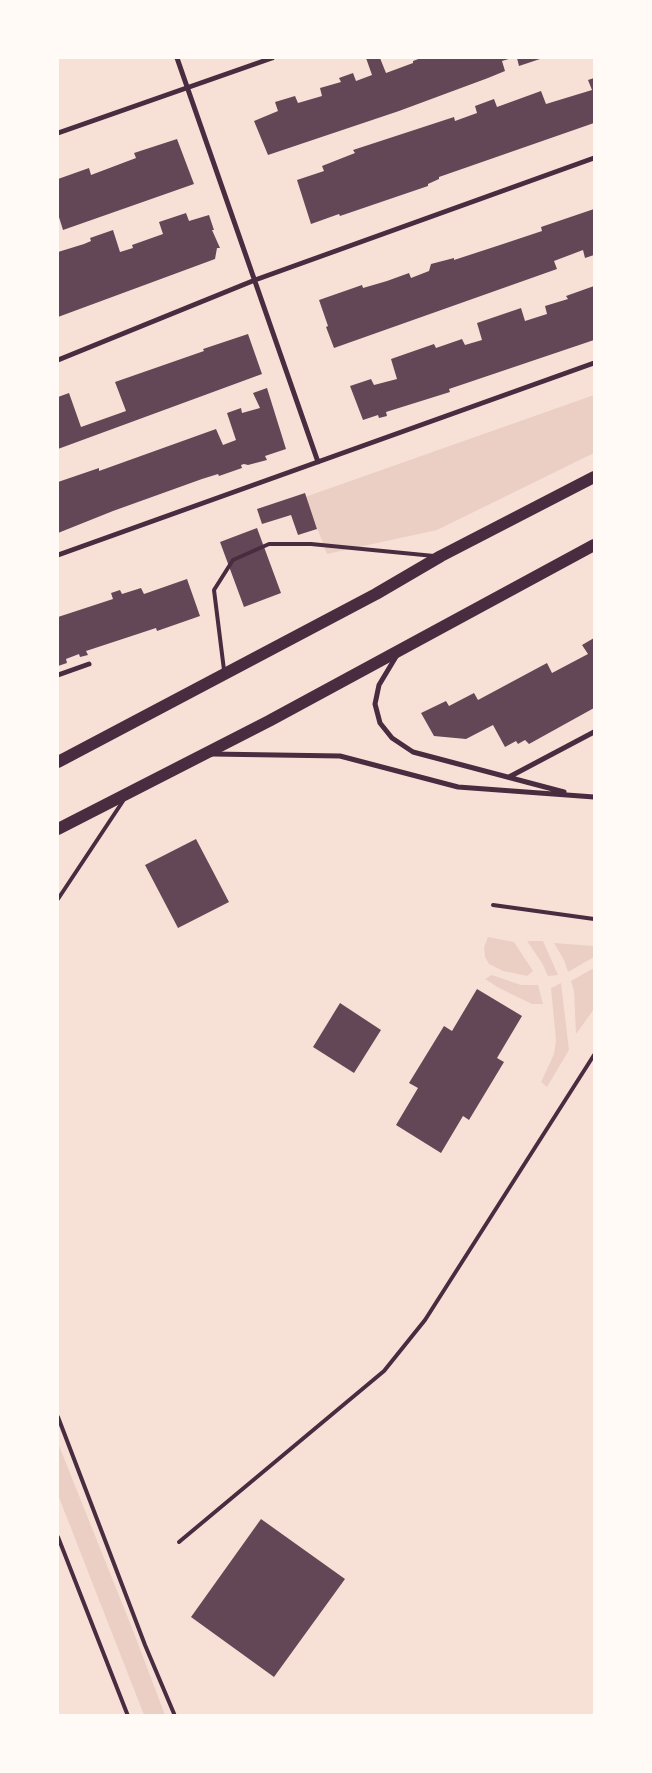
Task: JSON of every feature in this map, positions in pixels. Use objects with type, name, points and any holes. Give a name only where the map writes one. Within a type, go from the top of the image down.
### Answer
[{"type":"main road","points":[[58,762],[376,594],[441,556],[594,477]]},
{"type":"main road","points":[[58,829],[269,721],[594,545]]},
{"type":"street","points":[[177,58],[318,462]]},
{"type":"street","points":[[58,133],[272,58]]},
{"type":"street","points":[[58,360],[255,280],[594,158]]},
{"type":"street","points":[[58,555],[594,364]]},
{"type":"street","points":[[400,650],[379,685],[375,704],[380,723],[392,738],[413,752],[577,795]]},
{"type":"street","points":[[58,675],[89,664]]},
{"type":"street","points":[[509,777],[594,732]]},
{"type":"street","points":[[204,754],[340,756],[458,787],[594,797]]},
{"type":"lane","points":[[225,674],[214,590],[233,560],[270,544],[311,544],[441,556]]},
{"type":"lane","points":[[58,899],[129,792]]},
{"type":"lane","points":[[493,905],[594,919]]},
{"type":"lane","points":[[179,1542],[384,1371],[425,1320],[594,1054]]},
{"type":"lane","points":[[58,1417],[175,1716]]},
{"type":"lane","points":[[58,1537],[128,1716]]},
{"type":"shaded area","points":[[594,395],[594,453],[437,530],[327,554],[305,497]]},
{"type":"shaded area","points":[[488,937],[514,942],[533,971],[527,976],[503,971],[489,964],[485,957],[484,947]]},
{"type":"shaded area","points":[[527,941],[543,941],[558,975],[548,976],[542,963]]},
{"type":"shaded area","points":[[554,943],[594,946],[594,957],[568,972],[564,960]]},
{"type":"shaded area","points":[[594,968],[594,1009],[576,1034],[574,991],[571,981]]},
{"type":"shaded area","points":[[492,975],[521,985],[538,985],[543,1004],[532,1004],[485,979]]},
{"type":"shaded area","points":[[561,983],[569,1050],[547,1087],[541,1082],[554,1054],[556,1040],[551,988]]},
{"type":"shaded area","points":[[58,1443],[165,1715],[144,1715],[58,1495]]},
{"type":"building","points":[[366,58],[380,58],[386,73],[421,58],[512,58],[502,61],[505,71],[488,78],[399,111],[268,155],[254,121],[278,111],[275,102],[295,96],[298,103],[322,96],[320,88],[341,82],[339,78],[353,73],[356,81],[372,75]]},
{"type":"building","points":[[517,58],[543,58],[519,66]]},
{"type":"building","points":[[594,78],[594,123],[439,177],[439,179],[428,184],[428,186],[311,224],[297,180],[324,171],[322,166],[355,153],[353,150],[454,117],[455,121],[477,113],[475,106],[494,99],[497,107],[541,91],[546,104],[592,90],[588,80]]},
{"type":"building","points":[[177,139],[194,184],[63,230],[58,214],[58,179],[89,168],[91,175],[136,158],[134,153]]},
{"type":"building","points":[[594,209],[594,255],[585,258],[583,250],[554,261],[557,269],[334,348],[319,300],[362,285],[363,288],[409,273],[411,278],[429,271],[431,264],[454,258],[454,260],[542,231],[541,227]]},
{"type":"building","points":[[186,213],[189,221],[209,215],[214,230],[212,230],[220,248],[217,248],[215,259],[58,317],[58,252],[84,244],[91,241],[90,238],[113,230],[120,252],[133,248],[132,245],[163,234],[159,222]]},
{"type":"building","points":[[594,286],[594,340],[449,389],[450,392],[386,412],[387,416],[379,418],[378,415],[363,420],[350,386],[371,379],[374,385],[397,379],[391,359],[434,344],[436,348],[462,339],[465,345],[482,340],[477,323],[521,308],[525,321],[547,314],[545,306],[568,299],[566,296]]},
{"type":"building","points":[[248,334],[262,374],[58,449],[58,397],[69,393],[81,427],[126,411],[115,382]]},
{"type":"building","points":[[267,388],[286,449],[265,456],[267,460],[241,465],[242,468],[219,476],[218,474],[202,479],[58,533],[58,482],[99,468],[99,471],[216,429],[223,445],[236,440],[227,413],[241,408],[242,413],[260,408],[253,393]]},
{"type":"building","points":[[305,493],[317,529],[298,535],[291,515],[262,524],[257,509]]},
{"type":"building","points":[[257,528],[281,593],[244,607],[220,542]]},
{"type":"building","points":[[187,579],[200,616],[157,631],[156,628],[86,651],[88,655],[80,657],[79,654],[66,659],[67,663],[58,666],[58,617],[113,599],[111,593],[120,590],[122,594],[141,588],[144,594]]},
{"type":"building","points":[[594,638],[594,708],[529,744],[525,740],[518,744],[516,741],[505,747],[493,725],[466,739],[434,736],[421,713],[446,701],[449,706],[474,693],[478,700],[547,663],[552,673],[588,654],[582,645]]},
{"type":"building","points":[[196,839],[229,902],[178,928],[145,865]]},
{"type":"building","points":[[477,989],[522,1016],[497,1058],[504,1062],[469,1120],[463,1116],[441,1153],[396,1125],[418,1088],[409,1083],[444,1026],[452,1031]]},
{"type":"building","points":[[340,1003],[381,1030],[354,1073],[313,1047]]},
{"type":"building","points":[[261,1519],[345,1579],[274,1677],[191,1617]]}]
